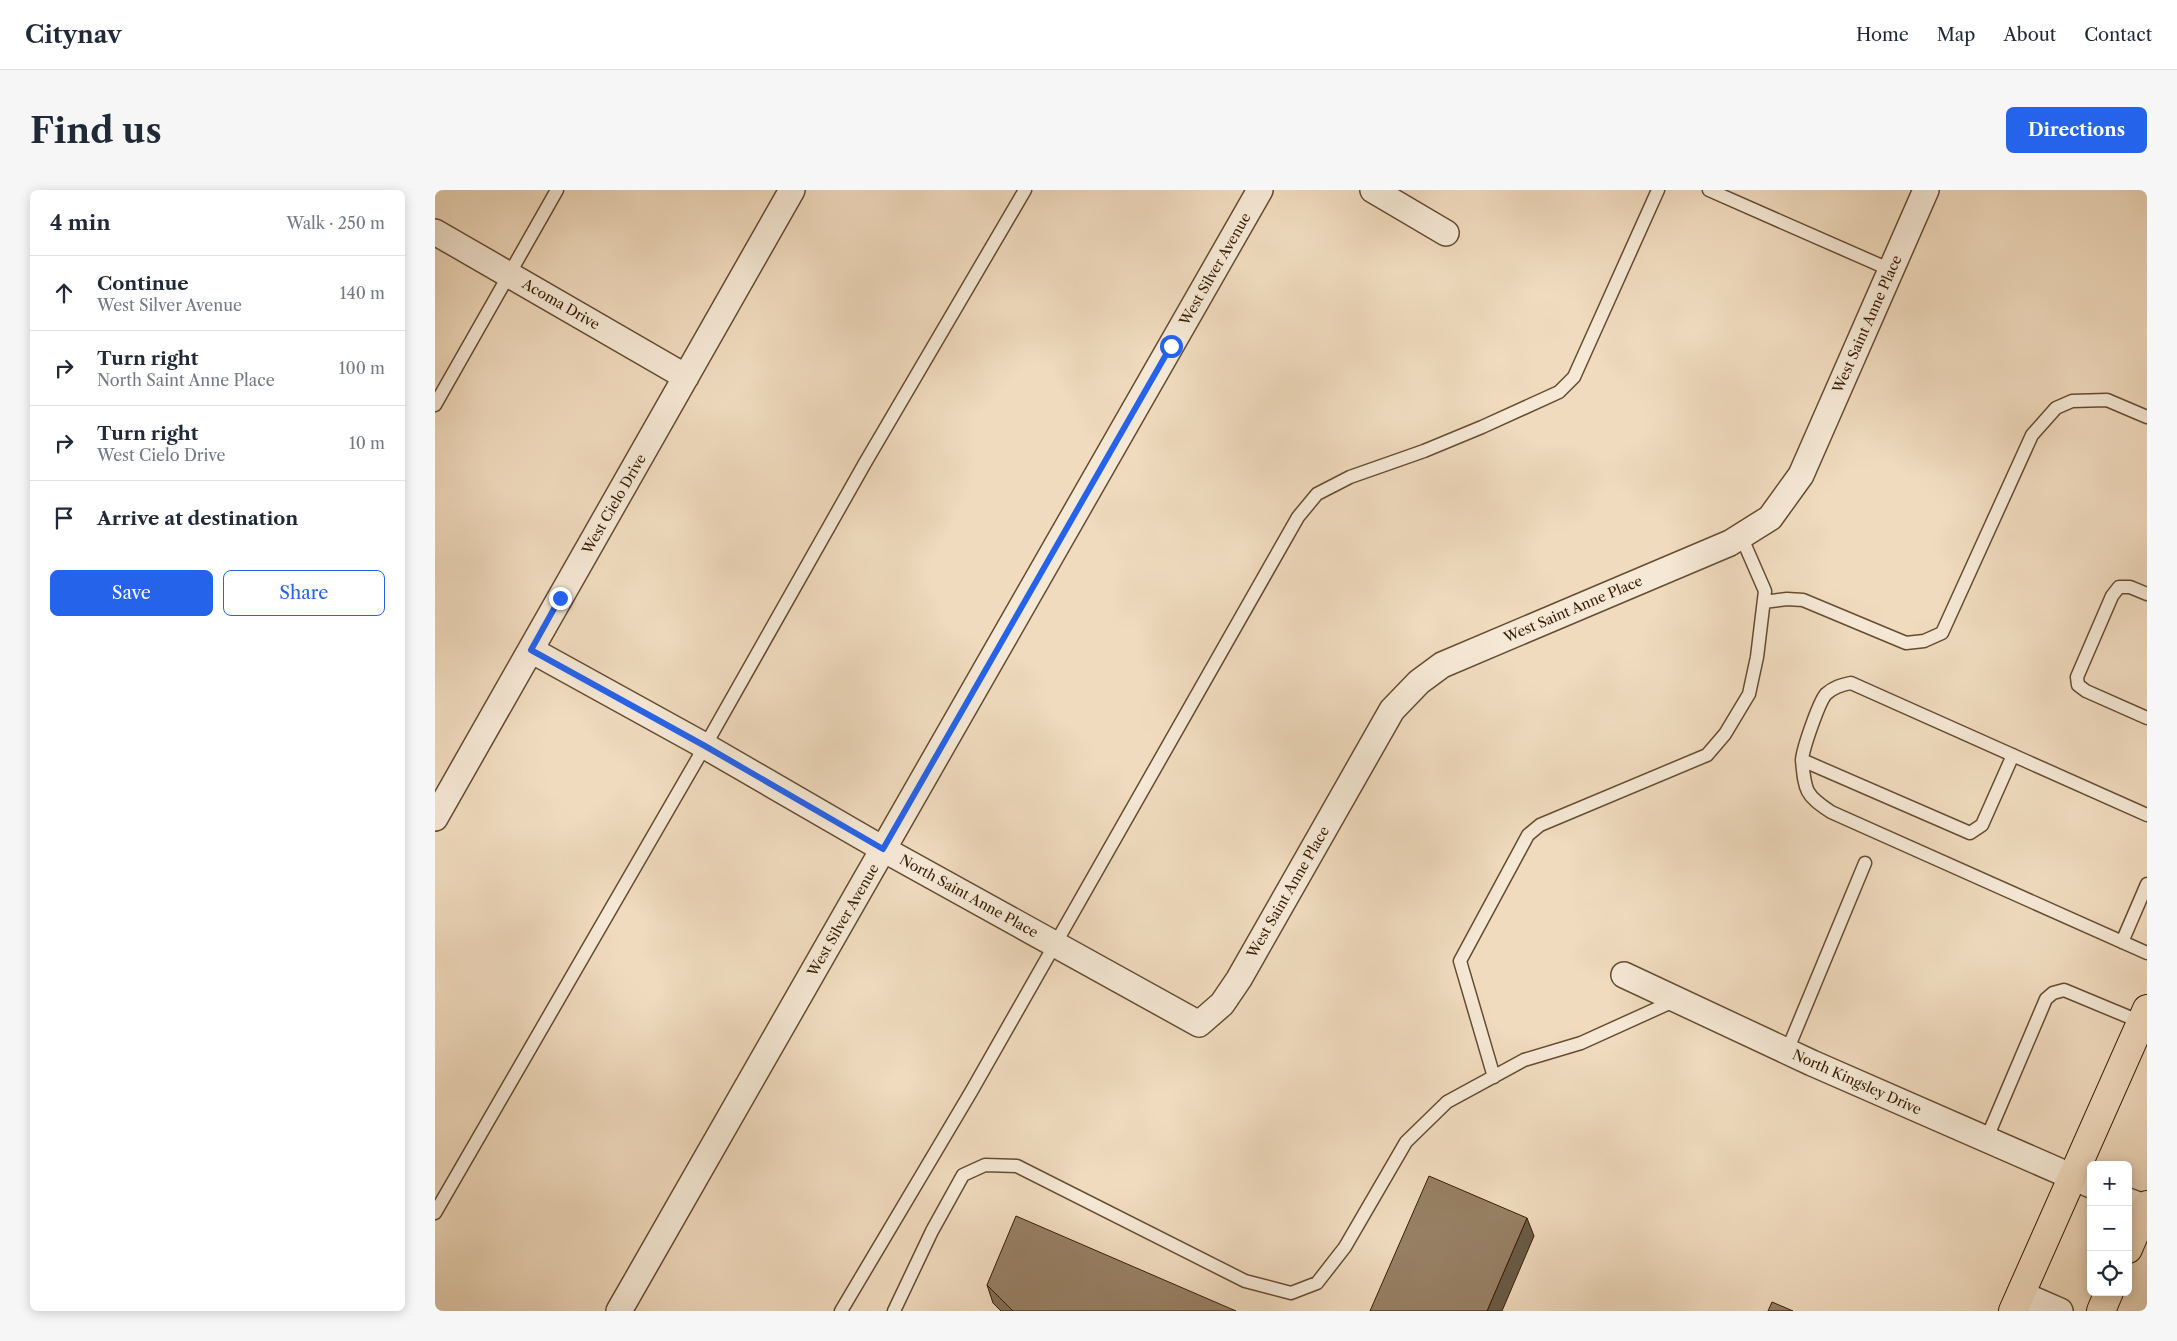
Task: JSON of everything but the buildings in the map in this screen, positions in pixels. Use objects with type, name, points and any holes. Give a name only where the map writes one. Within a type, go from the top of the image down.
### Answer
[{"type":"main road","points":[[2017,1302],[2081,1181],[2144,1016]]},
{"type":"main road","points":[[2132,1234],[2140,1205]]},
{"type":"main road","points":[[2101,1311],[2107,1296]]},
{"type":"street","name":"West Cielo Drive","points":[[435,818],[792,190]]},
{"type":"street","name":"West Silver Avenue","points":[[619,1311],[1260,190]]},
{"type":"street","points":[[1373,190],[1446,233]]},
{"type":"street","name":"West Saint Anne Place","points":[[1199,1024],[1221,1004],[1239,979],[1392,710],[1419,682],[1442,665],[1721,546],[1770,518],[1801,475],[1926,190]]},
{"type":"street","name":"Acoma Drive","points":[[435,232],[686,376]]},
{"type":"street","name":"North Saint Anne Place","points":[[531,650],[705,746],[883,849],[1199,1024]]},
{"type":"street","name":"North Kingsley Drive","points":[[1624,975],[1787,1051],[2081,1181]]},
{"type":"street","points":[[2017,1302],[2060,1311]]},
{"type":"lane","points":[[435,405],[557,190]]},
{"type":"lane","points":[[435,1213],[705,746],[865,464],[1025,190]]},
{"type":"lane","points":[[841,1311],[971,1092],[1298,518],[1317,494],[1350,477],[1457,438],[1559,392],[1574,377],[1658,190]]},
{"type":"lane","points":[[1709,190],[1891,270]]},
{"type":"lane","points":[[1764,602],[1787,599],[1803,600],[1907,643],[1924,641],[1942,633],[2032,435],[2055,408],[2072,401],[2107,400],[2147,417]]},
{"type":"lane","points":[[1493,1077],[1460,961],[1528,835],[1541,825],[1707,755],[1725,734],[1749,694],[1757,657],[1765,591],[1741,536]]},
{"type":"lane","points":[[2147,594],[2130,586],[2119,587],[2112,596],[2077,677],[2078,685],[2086,691],[2147,718]]},
{"type":"lane","points":[[2147,815],[1851,683],[1839,685],[1825,695],[1803,749],[1802,760],[1805,787],[1814,800],[1831,812],[2147,953]]},
{"type":"lane","points":[[1802,760],[1970,833],[1982,825],[2013,755]]},
{"type":"lane","points":[[1787,1051],[1865,863]]},
{"type":"lane","points":[[2122,942],[2147,884]]},
{"type":"lane","points":[[1986,1140],[2046,999],[2053,993],[2063,990],[2144,1016]]},
{"type":"lane","points":[[894,1311],[932,1231],[963,1174],[985,1165],[1017,1166],[1245,1281],[1291,1293],[1317,1283],[1345,1247],[1406,1142],[1447,1102],[1524,1060],[1581,1043],[1677,999]]},
{"type":"route","points":[[560,598],[531,650],[705,746],[883,849],[1171,346]]}]
